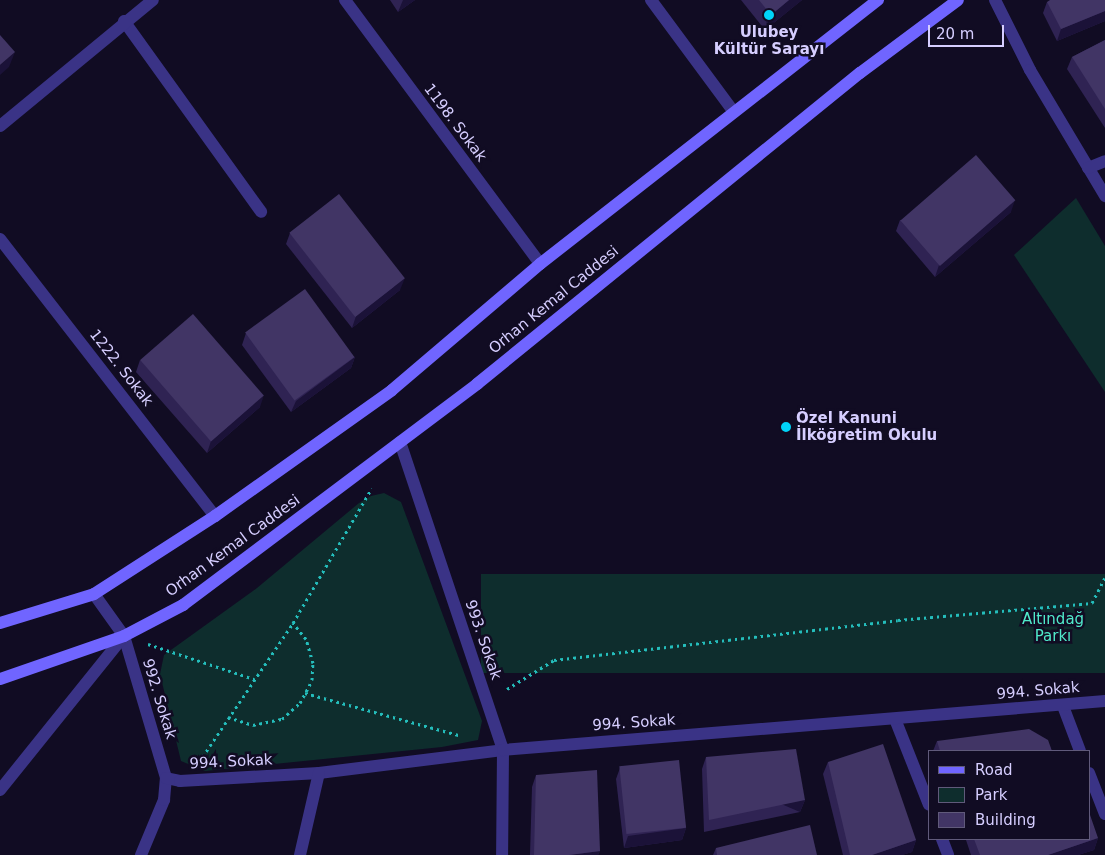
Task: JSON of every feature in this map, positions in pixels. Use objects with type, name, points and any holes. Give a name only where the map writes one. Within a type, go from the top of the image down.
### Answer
[{"type":"main road","points":[[0,623],[94,594],[216,516],[392,390],[540,264],[878,0]]},
{"type":"main road","name":"Orhan Kemal Caddesi","points":[[0,680],[124,636],[183,605],[477,384],[860,73],[958,0]]},
{"type":"street","points":[[0,126],[124,21],[153,0]]},
{"type":"street","name":"1198. Sokak","points":[[344,0],[540,264]]},
{"type":"street","points":[[651,0],[734,112]]},
{"type":"street","points":[[995,0],[1030,70],[1105,196]]},
{"type":"street","points":[[124,21],[261,212]]},
{"type":"street","points":[[1088,168],[1105,161]]},
{"type":"street","name":"1222. Sokak","points":[[0,239],[216,516]]},
{"type":"street","name":"993. Sokak","points":[[400,442],[503,750],[502,855]]},
{"type":"street","points":[[0,790],[124,636],[94,594]]},
{"type":"street","name":"992. Sokak","points":[[124,636],[166,778],[164,800],[141,855]]},
{"type":"street","name":"994. Sokak","points":[[166,778],[186,781],[319,773],[503,750],[1063,706],[1105,701]]},
{"type":"street","points":[[1063,706],[1080,750]]},
{"type":"street","points":[[895,719],[928,802]]},
{"type":"street","points":[[300,855],[319,773]]},
{"type":"street","points":[[1090,776],[1105,814]]},
{"type":"street","points":[[942,840],[948,855]]},
{"type":"path","points":[[186,781],[228,716],[293,623],[375,483]]},
{"type":"path","points":[[507,688],[554,660],[898,620],[1092,603],[1105,578]]},
{"type":"path","points":[[228,716],[253,725],[282,719],[300,703],[312,680],[313,663],[306,639],[293,623]]},
{"type":"path","points":[[124,636],[254,679]]},
{"type":"path","points":[[305,693],[468,737]]},
{"type":"green space","points":[[1076,198],[1105,246],[1105,392],[1014,255]]},
{"type":"green space","points":[[384,493],[401,502],[482,721],[478,740],[442,747],[205,771],[181,761],[160,674],[164,655],[257,588],[359,503],[371,496]]},
{"type":"green space","name":"Altındağ Parkı","points":[[481,574],[1105,574],[1105,673],[481,673]]},
{"type":"building","points":[[759,0],[789,0],[771,15]]},
{"type":"building","points":[[1050,0],[1105,0],[1105,11],[1061,29],[1047,2]]},
{"type":"building","points":[[0,35],[15,52],[0,65]]},
{"type":"building","points":[[1105,40],[1105,109],[1072,57]]},
{"type":"building","points":[[976,155],[1015,200],[940,266],[901,221]]},
{"type":"building","points":[[339,194],[405,278],[355,317],[289,233]]},
{"type":"building","points":[[305,289],[354,357],[295,400],[245,332]]},
{"type":"building","points":[[193,314],[264,396],[211,441],[140,360]]},
{"type":"building","points":[[1029,729],[1048,740],[1052,750],[940,750],[937,741]]},
{"type":"building","points":[[883,744],[916,840],[872,855],[850,855],[828,762]]},
{"type":"building","points":[[796,749],[805,800],[709,820],[706,757]]},
{"type":"building","points":[[679,760],[686,828],[626,834],[619,766]]},
{"type":"building","points":[[597,770],[600,851],[569,855],[534,855],[536,775]]},
{"type":"building","points":[[1090,815],[1098,838],[1048,855],[980,855],[974,840],[1090,840]]},
{"type":"building","points":[[810,825],[817,855],[717,855],[716,848]]},
{"type":"place","name":"Ulubey Kültür Sarayı","points":[[769,15]]},
{"type":"place","name":"Özel Kanuni İlköğretim Okulu","points":[[786,427]]}]
